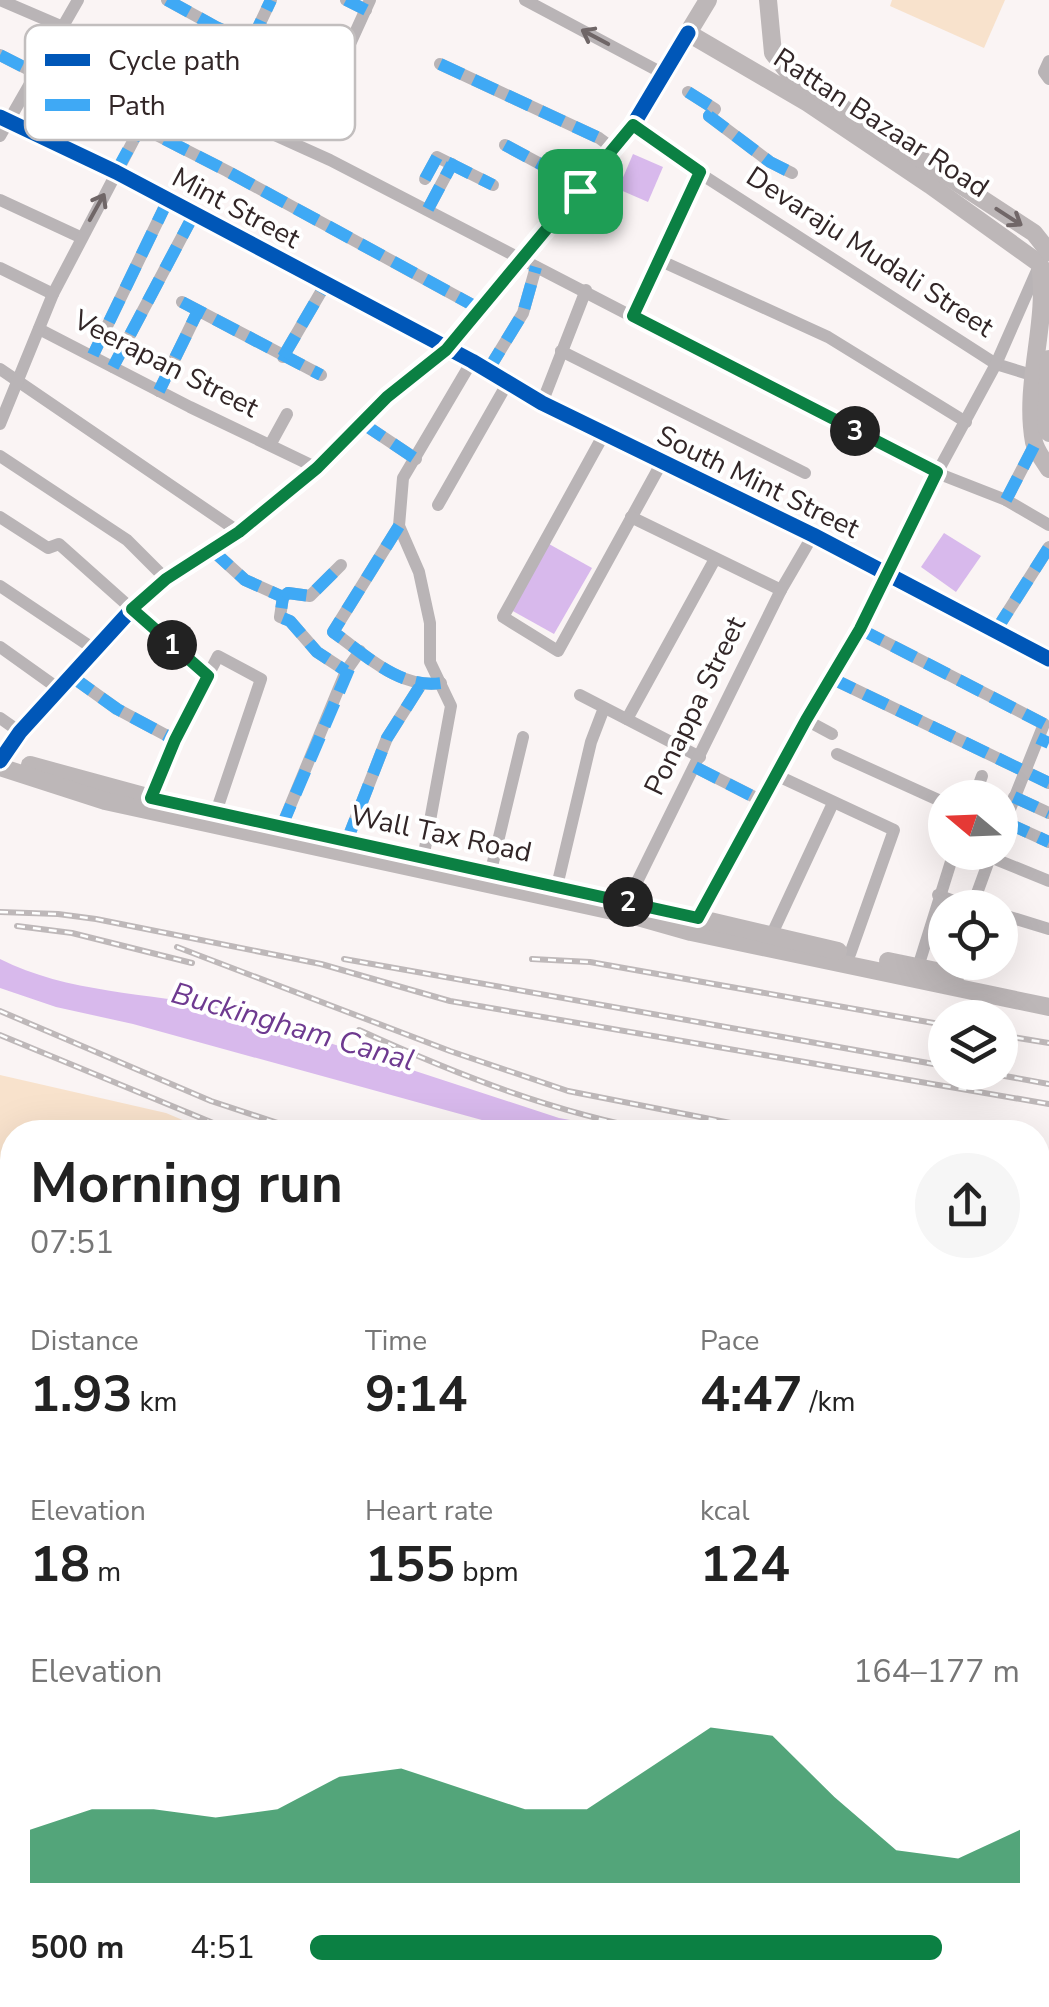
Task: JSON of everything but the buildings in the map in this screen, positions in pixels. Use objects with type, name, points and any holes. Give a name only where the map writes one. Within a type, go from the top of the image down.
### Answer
[{"type":"main road","points":[[688,33],[708,0]]},
{"type":"main road","name":"Rattan Bazaar Road","points":[[768,0],[770,40],[777,59],[792,75],[1034,233],[1046,256]]},
{"type":"main road","name":"Rattan Bazaar Road","points":[[688,33],[808,102],[1046,256]]},
{"type":"main road","points":[[746,68],[762,59],[770,40]]},
{"type":"main road","points":[[1046,256],[1035,376],[1049,469]]},
{"type":"main road","points":[[1042,439],[1049,359]]},
{"type":"main road","name":"Wall Tax Road","points":[[0,760],[422,859],[631,915],[772,936],[1049,995]]},
{"type":"main road","name":"Wall Tax Road","points":[[0,760],[105,801],[489,878],[557,886],[626,902],[694,925],[1049,1007]]},
{"type":"street","points":[[0,0],[58,25]]},
{"type":"street","points":[[64,25],[78,0]]},
{"type":"street","points":[[168,0],[217,25]]},
{"type":"street","points":[[258,25],[271,0]]},
{"type":"street","points":[[346,0],[368,5],[355,33]]},
{"type":"street","points":[[526,0],[664,74]]},
{"type":"street","points":[[0,760],[20,732],[132,609],[166,579],[239,532],[317,468],[414,372],[446,350],[633,125],[688,33]]},
{"type":"street","points":[[0,55],[25,66]]},
{"type":"street","points":[[1049,61],[1044,72],[1049,79]]},
{"type":"street","points":[[440,64],[599,138],[614,149]]},
{"type":"street","points":[[0,136],[4,119],[25,90]]},
{"type":"street","points":[[688,92],[714,109],[710,116],[727,130],[792,173]]},
{"type":"street","name":"Devaraju Mudali Street","points":[[633,125],[996,364],[1035,376]]},
{"type":"street","name":"Mint Street","points":[[48,140],[116,172],[446,350]]},
{"type":"street","points":[[0,424],[53,294],[133,140]]},
{"type":"street","points":[[167,140],[478,308]]},
{"type":"street","points":[[286,140],[937,472],[1006,500],[1049,525]]},
{"type":"street","points":[[505,145],[583,187]]},
{"type":"street","points":[[425,179],[437,157],[493,185]]},
{"type":"street","points":[[428,210],[452,164]]},
{"type":"street","points":[[633,316],[700,172]]},
{"type":"street","points":[[0,200],[80,237]]},
{"type":"street","points":[[93,355],[168,200]]},
{"type":"street","points":[[113,366],[194,214]]},
{"type":"street","points":[[694,925],[860,629],[937,472],[996,364],[1046,256]]},
{"type":"street","points":[[659,260],[828,337],[966,422]]},
{"type":"street","points":[[487,372],[522,313],[536,267]]},
{"type":"street","points":[[0,268],[53,294]]},
{"type":"street","points":[[283,358],[324,285]]},
{"type":"street","points":[[542,402],[586,290]]},
{"type":"street","points":[[182,302],[321,375]]},
{"type":"street","points":[[158,391],[198,311]]},
{"type":"street","name":"Veerapan Street","points":[[39,329],[317,468]]},
{"type":"street","name":"South Mint Street","points":[[446,350],[1049,659]]},
{"type":"street","points":[[561,351],[805,473]]},
{"type":"street","points":[[422,859],[451,706],[430,662],[430,623],[419,572],[400,526],[403,478],[472,361]]},
{"type":"street","points":[[0,369],[239,532]]},
{"type":"street","points":[[438,505],[507,384]]},
{"type":"street","name":"Veerapan Street","points":[[270,445],[288,414]]},
{"type":"street","points":[[362,422],[416,460]]},
{"type":"street","points":[[604,434],[503,618],[558,651],[662,462]]},
{"type":"street","points":[[1006,500],[1042,439]]},
{"type":"street","points":[[0,456],[127,540],[166,579]]},
{"type":"street","points":[[0,517],[48,548],[59,544],[208,676]]},
{"type":"street","points":[[631,517],[781,590]]},
{"type":"street","points":[[400,526],[333,632],[380,666],[420,686],[441,683]]},
{"type":"street","name":"Ponappa Street","points":[[626,902],[781,590],[813,535]]},
{"type":"street","points":[[995,632],[1049,547]]},
{"type":"street","points":[[211,548],[230,570],[283,597]]},
{"type":"street","points":[[627,719],[715,559]]},
{"type":"street","points":[[341,565],[310,596],[288,592],[283,597],[280,616],[317,652],[346,671]]},
{"type":"street","points":[[0,586],[94,649]]},
{"type":"street","points":[[860,629],[1044,735],[1018,787]]},
{"type":"street","points":[[0,647],[59,689]]},
{"type":"street","points":[[281,828],[346,671],[360,651]]},
{"type":"street","points":[[151,798],[217,657],[260,678],[216,812]]},
{"type":"street","points":[[71,676],[118,710],[175,740]]},
{"type":"street","points":[[831,678],[1049,783]]},
{"type":"street","points":[[346,843],[386,738],[420,686]]},
{"type":"street","points":[[580,694],[762,801]]},
{"type":"street","points":[[557,886],[591,742],[604,708]]},
{"type":"street","points":[[0,718],[20,732]]},
{"type":"street","points":[[806,720],[832,734]]},
{"type":"street","points":[[489,878],[523,737]]},
{"type":"street","points":[[837,754],[928,795]]},
{"type":"street","points":[[776,775],[894,830],[850,954]]},
{"type":"street","points":[[981,780],[982,776]]},
{"type":"street","points":[[1018,799],[1049,812]]},
{"type":"street","points":[[772,936],[834,802]]},
{"type":"street","points":[[1018,833],[1049,842]]},
{"type":"street","points":[[1018,867],[1049,881]]},
{"type":"street","points":[[1018,920],[1049,929]]},
{"type":"street","points":[[918,967],[928,931]]},
{"type":"shaded area","points":[[892,0],[1005,0],[984,48],[890,6]]},
{"type":"shaded area","points":[[633,154],[663,167],[648,202],[618,189]]},
{"type":"shaded area","points":[[944,533],[981,556],[956,592],[921,567]]},
{"type":"shaded area","points":[[549,544],[592,568],[554,634],[511,610]]},
{"type":"shaded area","points":[[0,959],[80,985],[220,1007],[570,1120],[481,1120],[133,1024],[56,1007],[0,988]]},
{"type":"shaded area","points":[[0,1075],[183,1120],[0,1120]]},
{"type":"railway","points":[[0,912],[96,919],[321,964],[450,1001],[1049,1104]]},
{"type":"railway","points":[[17,926],[72,933],[192,963]]},
{"type":"railway","points":[[177,947],[450,1051],[568,1091],[716,1120]]},
{"type":"railway","points":[[344,959],[928,1063]]},
{"type":"railway","points":[[532,959],[590,962],[928,1022]]},
{"type":"railway","points":[[0,1011],[211,1101],[269,1120]]},
{"type":"railway","points":[[359,1030],[507,1091],[606,1120]]},
{"type":"railway","points":[[0,1035],[206,1120]]},
{"type":"railway","points":[[1018,1038],[1049,1043]]},
{"type":"railway","points":[[1018,1078],[1049,1084]]},
{"type":"marked path","points":[[167,0],[212,25]]},
{"type":"marked path","points":[[259,25],[271,0]]},
{"type":"marked path","points":[[346,0],[366,10]]},
{"type":"marked path","points":[[0,55],[25,68]]},
{"type":"marked path","points":[[440,64],[599,138],[614,149]]},
{"type":"marked path","points":[[688,92],[715,109],[709,116],[770,162],[792,173]]},
{"type":"marked path","points":[[116,172],[133,140]]},
{"type":"marked path","points":[[166,140],[478,308]]},
{"type":"marked path","points":[[505,145],[583,187]]},
{"type":"marked path","points":[[425,179],[437,157],[493,185]]},
{"type":"marked path","points":[[428,209],[452,164]]},
{"type":"marked path","points":[[93,355],[168,200]]},
{"type":"marked path","points":[[113,367],[194,214]]},
{"type":"marked path","points":[[487,372],[523,313],[536,267]]},
{"type":"marked path","points":[[283,357],[325,285]]},
{"type":"marked path","points":[[182,302],[321,375]]},
{"type":"marked path","points":[[159,391],[198,311]]},
{"type":"marked path","points":[[362,423],[416,459]]},
{"type":"marked path","points":[[1006,500],[1034,446]]},
{"type":"marked path","points":[[399,526],[333,632],[397,676],[441,683]]},
{"type":"marked path","points":[[995,632],[1049,547]]},
{"type":"marked path","points":[[211,549],[245,580],[283,597],[280,617],[290,621],[317,652],[346,671]]},
{"type":"marked path","points":[[283,597],[288,593],[310,596],[341,565]]},
{"type":"marked path","points":[[132,609],[207,676]]},
{"type":"marked path","points":[[860,629],[1044,724]]},
{"type":"marked path","points":[[281,828],[352,662]]},
{"type":"marked path","points":[[71,676],[117,709],[175,740]]},
{"type":"marked path","points":[[831,678],[1049,783]]},
{"type":"marked path","points":[[346,843],[387,738],[420,686]]},
{"type":"marked path","points":[[1038,738],[1049,743]]},
{"type":"marked path","points":[[695,767],[762,801]]},
{"type":"marked path","points":[[1018,799],[1049,813]]},
{"type":"marked path","points":[[1018,828],[1049,842]]},
{"type":"cycle path","points":[[0,761],[20,732],[132,609],[166,579],[239,532],[317,468],[387,397],[445,350],[633,125],[688,33]]},
{"type":"cycle path","points":[[0,117],[25,129]]},
{"type":"cycle path","points":[[49,140],[472,361],[542,403],[813,535],[1049,659]]},
{"type":"route","points":[[633,125],[700,172],[633,316],[937,472],[860,629],[698,918],[151,798],[208,676],[132,609],[166,579],[239,532],[317,468],[414,372],[446,350],[580,191],[633,125]]},
{"type":"water label","name":"Buckingham Canal","points":[[293,1027]]}]
